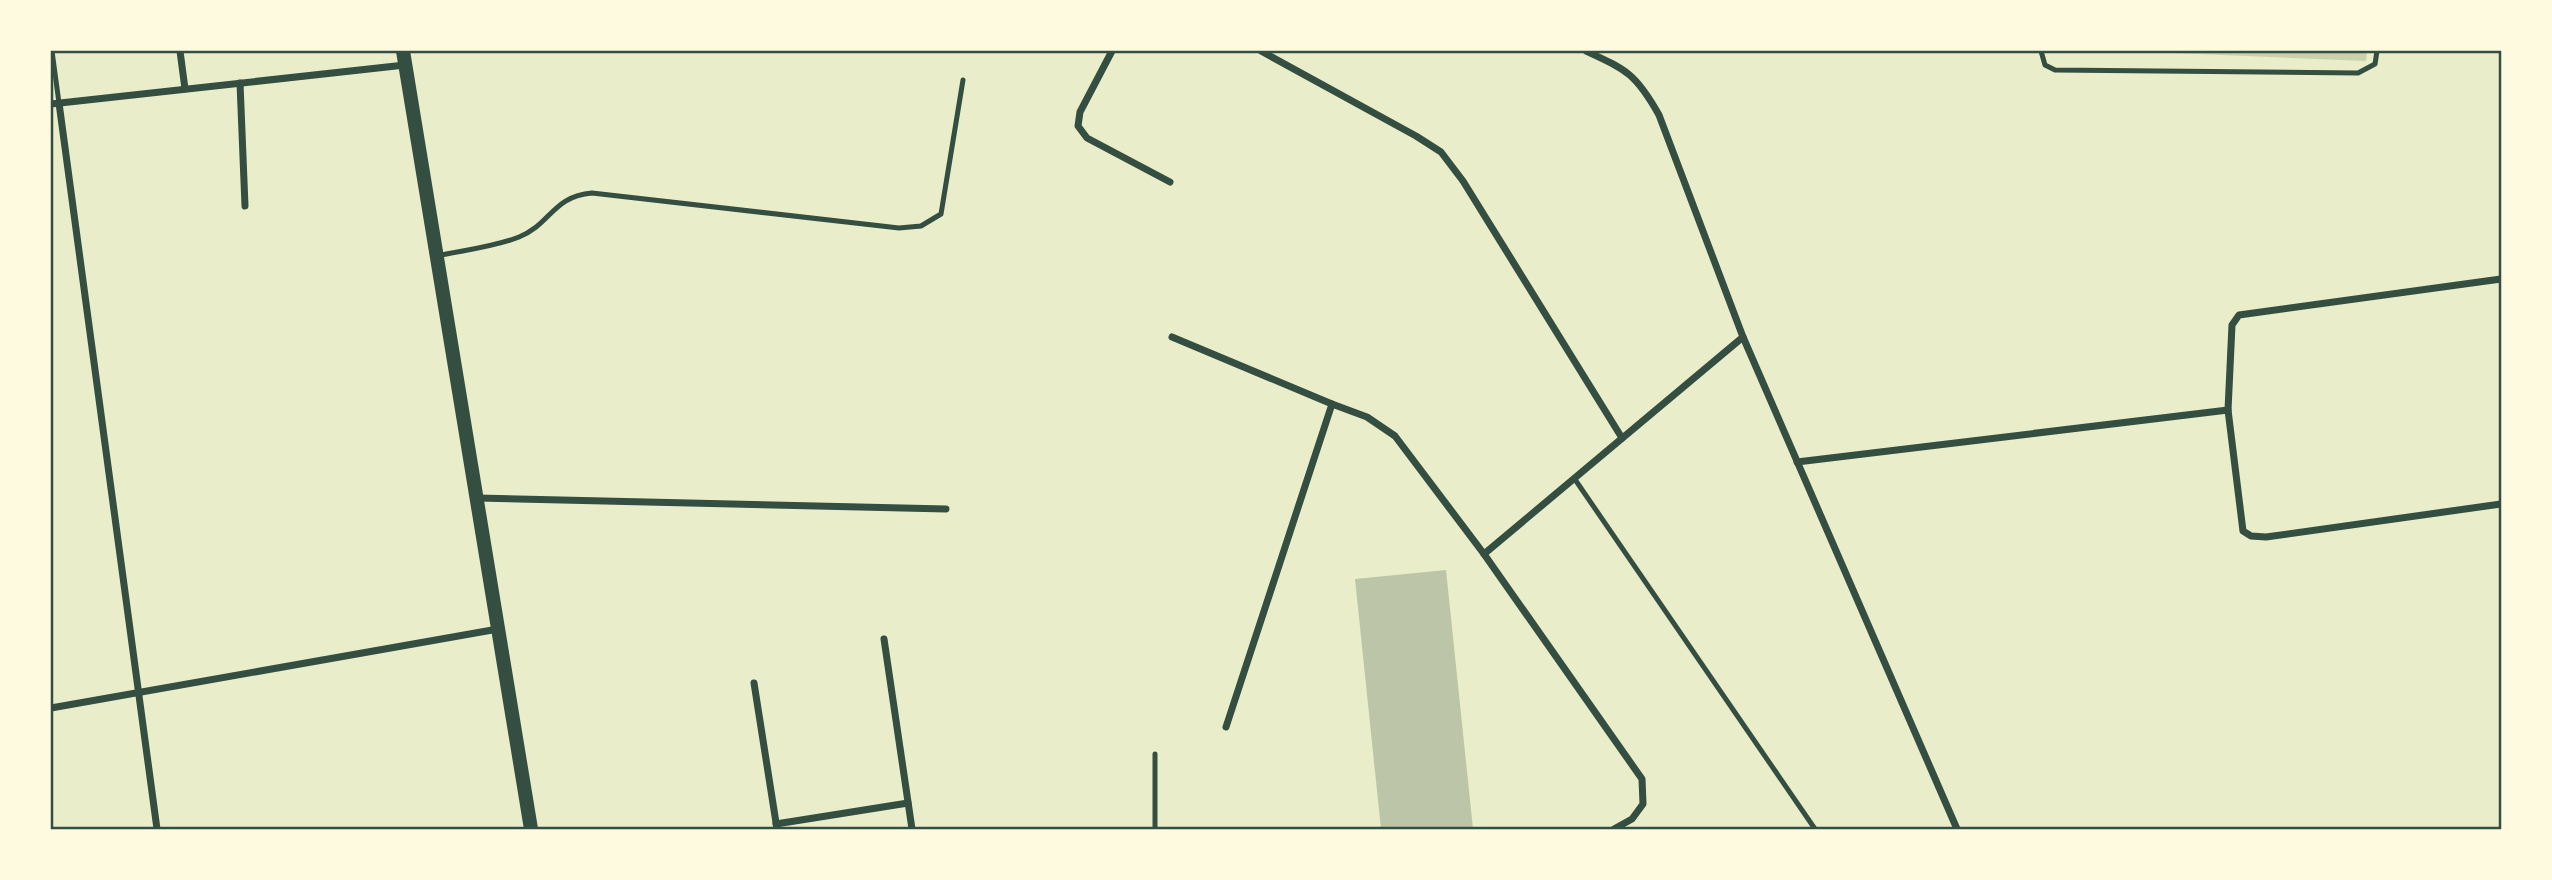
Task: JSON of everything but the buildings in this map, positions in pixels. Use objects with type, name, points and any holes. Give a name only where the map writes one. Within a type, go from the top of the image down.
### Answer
[{"type":"main road","points":[[404,58],[531,829]]},
{"type":"street","points":[[180,51],[185,89]]},
{"type":"street","points":[[1112,51],[1080,112],[1078,126],[1087,138],[1170,182]]},
{"type":"street","points":[[1261,51],[1441,152],[1463,181],[1622,439]]},
{"type":"street","points":[[1586,51],[1626,70],[1643,86],[1658,115],[1743,337],[1956,829]]},
{"type":"street","points":[[157,829],[90,321],[55,104],[240,83],[404,58]]},
{"type":"street","points":[[240,83],[245,206]]},
{"type":"street","points":[[2501,279],[2239,315],[2232,325],[2228,410],[2244,531],[2251,536],[2266,537],[2501,504]]},
{"type":"street","points":[[1172,337],[1367,417],[1395,436],[1484,554],[1643,779],[1643,804],[1632,819],[1614,829]]},
{"type":"street","points":[[1484,554],[1743,337]]},
{"type":"street","points":[[1226,727],[1332,404]]},
{"type":"street","points":[[1797,462],[2228,410]]},
{"type":"street","points":[[477,498],[946,509]]},
{"type":"street","points":[[51,708],[498,629]]},
{"type":"street","points":[[884,639],[912,829]]},
{"type":"street","points":[[754,683],[777,827],[908,803]]},
{"type":"lane","points":[[52,51],[55,104]]},
{"type":"lane","points":[[2041,51],[2045,65],[2055,70],[2358,73],[2375,64],[2376,51]]},
{"type":"lane","points":[[438,256],[518,238],[534,229],[564,200],[584,194],[899,228],[920,226],[941,214],[963,80]]},
{"type":"lane","points":[[1574,478],[1815,829]]},
{"type":"lane","points":[[1154,829],[1155,754]]},
{"type":"green space","points":[[2125,51],[2367,51],[2366,61]]}]
